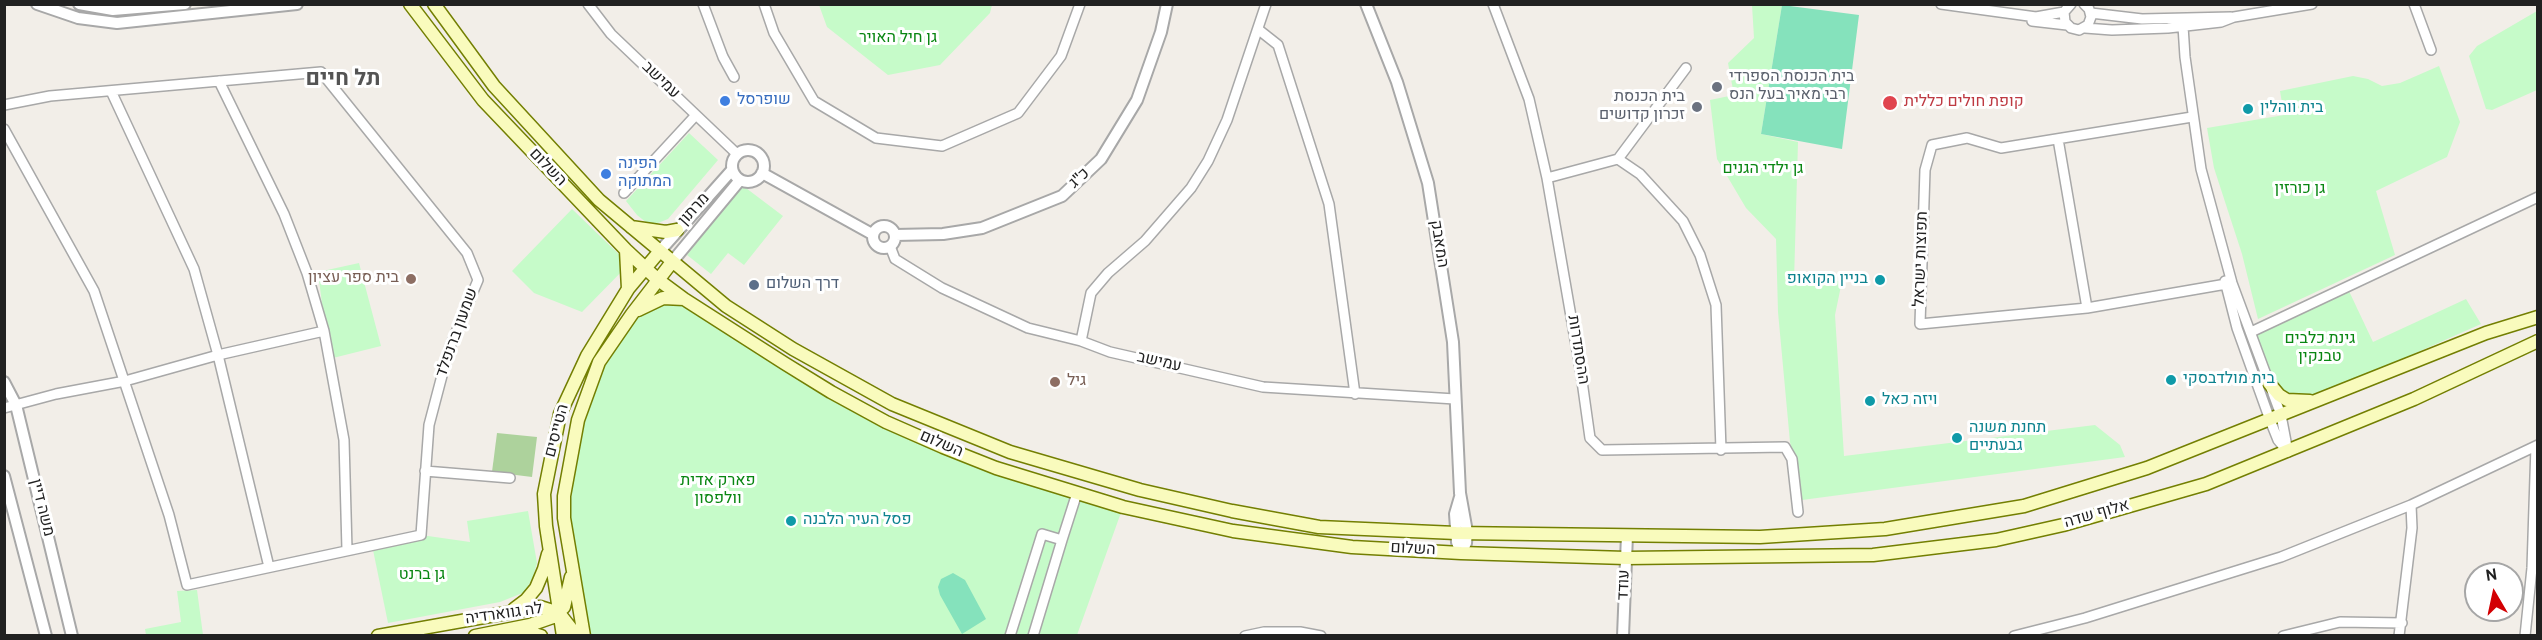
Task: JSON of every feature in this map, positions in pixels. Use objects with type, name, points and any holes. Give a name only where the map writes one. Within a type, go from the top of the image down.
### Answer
[{"type":"main road","name":"השלום","points":[[410,4],[483,100],[626,250],[657,279],[684,299],[831,393],[886,422],[985,464],[1077,493],[1122,507],[1233,531],[1352,547],[1626,558]]},
{"type":"main road","name":"השלום","points":[[434,4],[494,86],[599,200],[628,226],[726,306],[840,376],[892,404],[1011,452],[1140,490],[1319,527],[1627,535]]},
{"type":"main road","points":[[628,226],[658,231],[677,230]]},
{"type":"main road","points":[[626,250],[628,289]]},
{"type":"main road","name":"הטייסים","points":[[563,636],[549,547],[544,494],[560,414],[586,356],[628,289],[659,252]]},
{"type":"main road","name":"הטייסים","points":[[584,636],[564,518],[564,496],[578,420],[599,362],[657,279],[672,262]]},
{"type":"main road","points":[[632,314],[650,302],[663,298],[684,299]]},
{"type":"main road","name":"אלוף שדה","points":[[1627,535],[1760,537],[1825,534],[1885,529],[2024,506],[2147,468],[2486,333],[2538,317]]},
{"type":"main road","name":"אלוף שדה","points":[[1626,558],[1873,555],[1996,540],[2063,525],[2206,484],[2414,399],[2538,341]]},
{"type":"main road","points":[[2270,383],[2279,395],[2287,400],[2307,402],[2323,399]]},
{"type":"main road","points":[[510,611],[522,604],[536,588],[544,569],[549,547]]},
{"type":"main road","name":"לה גווארדיה","points":[[475,636],[545,621],[559,613],[566,602],[572,566]]},
{"type":"main road","name":"לה גווארדיה","points":[[378,636],[540,607],[559,613],[577,636]]},
{"type":"main road","points":[[511,629],[528,631],[541,636]]},
{"type":"street","points":[[37,4],[78,18],[117,23],[297,4]]},
{"type":"street","points":[[79,4],[113,10],[185,4]]},
{"type":"street","name":"עמישב","points":[[588,4],[611,34],[737,154]]},
{"type":"street","points":[[703,4],[723,57],[734,77]]},
{"type":"street","points":[[764,4],[774,33],[814,101],[876,138],[942,146],[1018,112],[1061,56],[1080,4]]},
{"type":"street","name":"כ\"ג","points":[[895,235],[943,234],[982,228],[1062,196],[1101,159],[1137,100],[1161,32],[1167,4]]},
{"type":"street","points":[[1081,341],[1091,293],[1108,273],[1144,241],[1191,188],[1208,161],[1227,120],[1266,4]]},
{"type":"street","name":"המאבק","points":[[1366,4],[1396,82],[1428,183],[1453,342],[1461,532],[1466,543],[1461,553]]},
{"type":"street","name":"ההסתדרות","points":[[1493,4],[1528,99],[1547,177],[1590,438],[1602,450],[1721,450],[1785,447],[1792,459],[1798,512]]},
{"type":"street","points":[[1941,4],[2036,17],[2066,7],[2067,25]]},
{"type":"street","points":[[2001,12],[2013,4]]},
{"type":"street","points":[[2084,4],[2091,13],[2090,21],[2085,28]]},
{"type":"street","points":[[2414,4],[2431,50]]},
{"type":"street","points":[[2091,13],[2180,24],[2206,24],[2234,17],[2310,5]]},
{"type":"street","points":[[2001,12],[2032,21],[2067,25],[2075,30],[2085,28],[2130,30],[2221,16],[2234,17]]},
{"type":"street","points":[[2180,24],[2185,40],[2184,57]]},
{"type":"street","points":[[2180,24],[2198,158],[2221,246],[2237,328],[2288,452]]},
{"type":"street","points":[[2185,40],[2189,32],[2206,24]]},
{"type":"street","points":[[1259,30],[1278,45],[1329,204],[1355,394]]},
{"type":"street","points":[[1547,177],[1618,159],[1686,68]]},
{"type":"street","name":"שמעון ברנפלד","points":[[219,81],[321,72],[467,253],[478,280],[447,356],[429,426],[421,535],[347,550]]},
{"type":"street","points":[[4,105],[50,96],[219,81],[284,214],[307,273],[324,331],[344,440],[347,550],[187,585],[169,515],[94,291],[4,129]]},
{"type":"street","points":[[111,91],[194,269],[218,355],[269,567]]},
{"type":"street","points":[[624,193],[696,116]]},
{"type":"street","name":"תפוצות ישראל","points":[[2192,117],[2001,148],[1967,138],[1932,145],[1925,170],[1920,324],[2087,308],[2229,284]]},
{"type":"street","points":[[2058,139],[2087,308]]},
{"type":"street","points":[[745,150],[756,152],[763,160],[762,173],[752,181],[740,180],[732,170],[733,160],[737,154],[745,150]]},
{"type":"street","points":[[1618,159],[1640,174],[1683,221],[1700,255],[1716,304],[1721,450]]},
{"type":"street","name":"מרתון","points":[[659,252],[732,170]]},
{"type":"street","points":[[762,173],[872,234],[877,246],[883,248],[890,246],[895,235],[891,228],[883,225],[872,234]]},
{"type":"street","name":"מרתון","points":[[672,262],[740,180]]},
{"type":"street","points":[[2251,332],[2538,197]]},
{"type":"street","name":"עמישב","points":[[890,246],[895,258],[942,288],[1028,328],[1081,341],[1110,352],[1263,387],[1455,399]]},
{"type":"street","points":[[2229,284],[2251,332],[2270,383],[2275,417]]},
{"type":"street","points":[[10,406],[56,394],[125,381],[218,355],[324,331]]},
{"type":"street","name":"משה דיין","points":[[4,382],[72,636]]},
{"type":"street","points":[[2013,636],[2085,618],[2281,557],[2411,505],[2537,445],[2532,568],[2525,636]]},
{"type":"street","points":[[425,471],[510,478]]},
{"type":"street","name":"משה דיין","points":[[4,477],[46,636]]},
{"type":"street","points":[[1033,636],[1077,493]]},
{"type":"street","points":[[2399,636],[2412,528],[2411,505]]},
{"type":"street","points":[[1010,636],[1042,534],[1062,540]]},
{"type":"street","name":"עודד","points":[[1623,636],[1627,535]]},
{"type":"street","points":[[2283,636],[2340,622],[2402,623]]},
{"type":"street","points":[[1245,636],[1264,632],[1300,632],[1321,636]]},
{"type":"green space","name":"גן חיל האויר","points":[[819,4],[992,5],[990,13],[940,65],[888,75],[827,27]]},
{"type":"green space","name":"גן ילדי הגנים","points":[[1752,5],[1782,5],[1761,134],[1798,142],[1794,281],[1842,281],[1835,315],[1844,456],[2095,425],[2120,445],[2125,457],[1802,500],[1790,442],[1778,312],[1776,239],[1746,208],[1717,159],[1710,100],[1734,95],[1728,63],[1754,38]]},
{"type":"green space","points":[[1782,5],[1859,15],[1842,149],[1761,134]]},
{"type":"green space","points":[[2537,11],[2537,90],[2492,110],[2486,109],[2469,56],[2477,46]]},
{"type":"green space","name":"גן כורזין","points":[[2439,66],[2460,122],[2447,157],[2376,191],[2395,255],[2258,319],[2242,254],[2214,168],[2207,128],[2284,115],[2280,91],[2353,76],[2368,79],[2382,86],[2400,83]]},
{"type":"green space","points":[[689,133],[718,160],[668,219],[658,223],[647,223],[626,201]]},
{"type":"green space","points":[[742,185],[783,216],[744,265],[728,253],[711,274],[687,255]]},
{"type":"green space","points":[[572,209],[629,264],[582,312],[534,293],[512,271]]},
{"type":"green space","points":[[359,263],[381,346],[329,359],[318,272]]},
{"type":"green space","name":"פארק אדית וולפסון","points":[[657,279],[773,356],[943,448],[1123,507],[1077,635],[584,636],[569,512],[582,419],[599,362]]},
{"type":"green space","name":"גינת כלבים טבנקין","points":[[2348,289],[2373,342],[2466,299],[2481,324],[2335,389],[2312,395],[2292,396],[2279,388],[2271,375],[2256,333]]},
{"type":"green space","points":[[497,433],[537,437],[532,477],[492,472]]},
{"type":"green space","name":"גן ברנט","points":[[528,511],[537,563],[525,592],[500,602],[388,623],[372,545],[421,535],[470,542],[467,521]]},
{"type":"green space","points":[[953,573],[965,580],[986,619],[962,634],[940,595],[938,587],[941,579]]},
{"type":"green space","points":[[197,590],[203,635],[146,635],[145,629],[181,622],[177,591]]},
{"type":"place","name":"בית הכנסת הספרדי רבי מאיר בעל הנס","points":[[1717,87]]},
{"type":"place","name":"שופרסל","points":[[725,101]]},
{"type":"place","name":"קופת חולים כללית","points":[[1890,103]]},
{"type":"place","name":"בית הכנסת זכרון קדושים","points":[[1697,107]]},
{"type":"place","name":"בית ווהלין","points":[[2248,109]]},
{"type":"place","name":"הפינה המתוקה","points":[[606,174]]},
{"type":"place","name":"בית ספר עציון","points":[[411,279]]},
{"type":"place","name":"בניין הקואופ","points":[[1880,280]]},
{"type":"place","name":"דרך השלום","points":[[754,285]]},
{"type":"place","name":"בית מולדבסקי","points":[[2171,380]]},
{"type":"place","name":"גיל","points":[[1055,382]]},
{"type":"place","name":"ויזה כאל","points":[[1870,401]]},
{"type":"place","name":"תחנת משנה גבעתיים","points":[[1957,438]]},
{"type":"place","name":"פסל העיר הלבנה","points":[[791,521]]},
{"type":"district","name":"תל חיים","points":[[343,81]]}]
